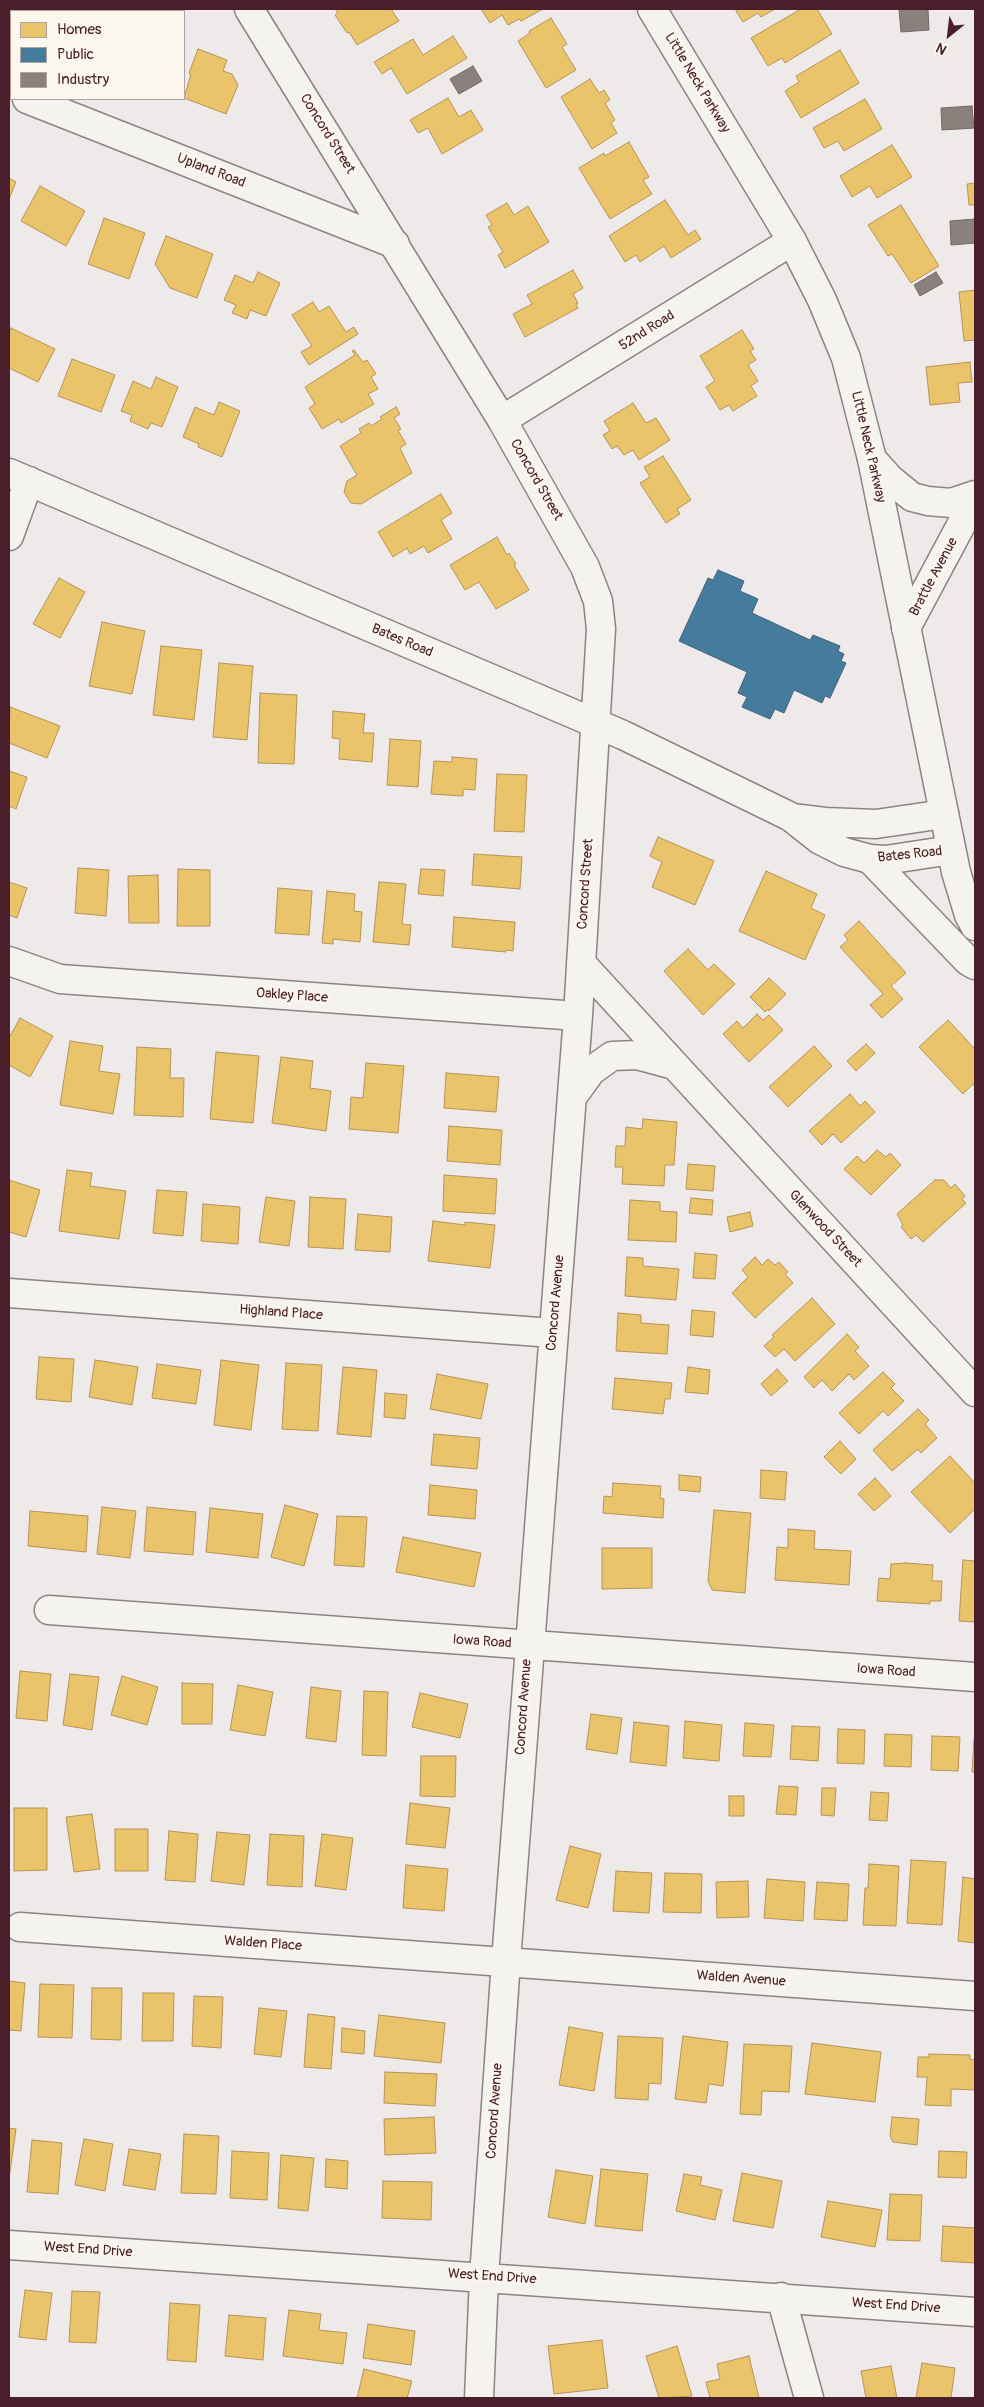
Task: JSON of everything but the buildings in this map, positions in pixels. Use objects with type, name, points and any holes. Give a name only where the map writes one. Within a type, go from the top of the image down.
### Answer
[{"type":"street","name":"Concord Street","points":[[249,9],[502,420],[585,567],[598,601],[601,629],[578,1016]]},
{"type":"street","name":"Little Neck Parkway","points":[[652,9],[792,241],[822,300],[846,358],[872,459],[951,850],[969,915],[975,926]]},
{"type":"street","name":"Upland Road","points":[[30,100],[395,244]]},
{"type":"street","name":"52nd Road","points":[[502,420],[792,241]]},
{"type":"street","points":[[872,459],[890,479],[912,497],[928,501],[951,503],[975,494]]},
{"type":"street","points":[[9,536],[19,477]]},
{"type":"street","name":"Bates Road","points":[[19,477],[596,724],[790,817],[828,844],[844,852],[870,859],[886,860],[951,850]]},
{"type":"street","name":"Brattle Avenue","points":[[906,628],[975,499]]},
{"type":"street","name":"Bates Road","points":[[790,817],[825,822],[876,824],[944,814]]},
{"type":"street","points":[[870,859],[968,961],[975,965]]},
{"type":"street","name":"Oakley Place","points":[[9,961],[60,979],[578,1016]]},
{"type":"street","name":"Glenwood Street","points":[[581,963],[975,1392]]},
{"type":"street","name":"Concord Avenue","points":[[479,2398],[484,2277],[506,1961],[578,1016]]},
{"type":"street","points":[[573,1096],[591,1071],[612,1056],[637,1055],[674,1065]]},
{"type":"street","name":"Highland Place","points":[[9,1293],[553,1333]]},
{"type":"street","name":"Iowa Road","points":[[49,1610],[975,1677]]},
{"type":"street","name":"Walden Place","points":[[20,1927],[506,1961]]},
{"type":"street","name":"Walden Avenue","points":[[506,1961],[975,1996]]},
{"type":"street","name":"West End Drive","points":[[9,2245],[781,2297],[975,2312]]},
{"type":"street","points":[[781,2297],[808,2398]]}]
